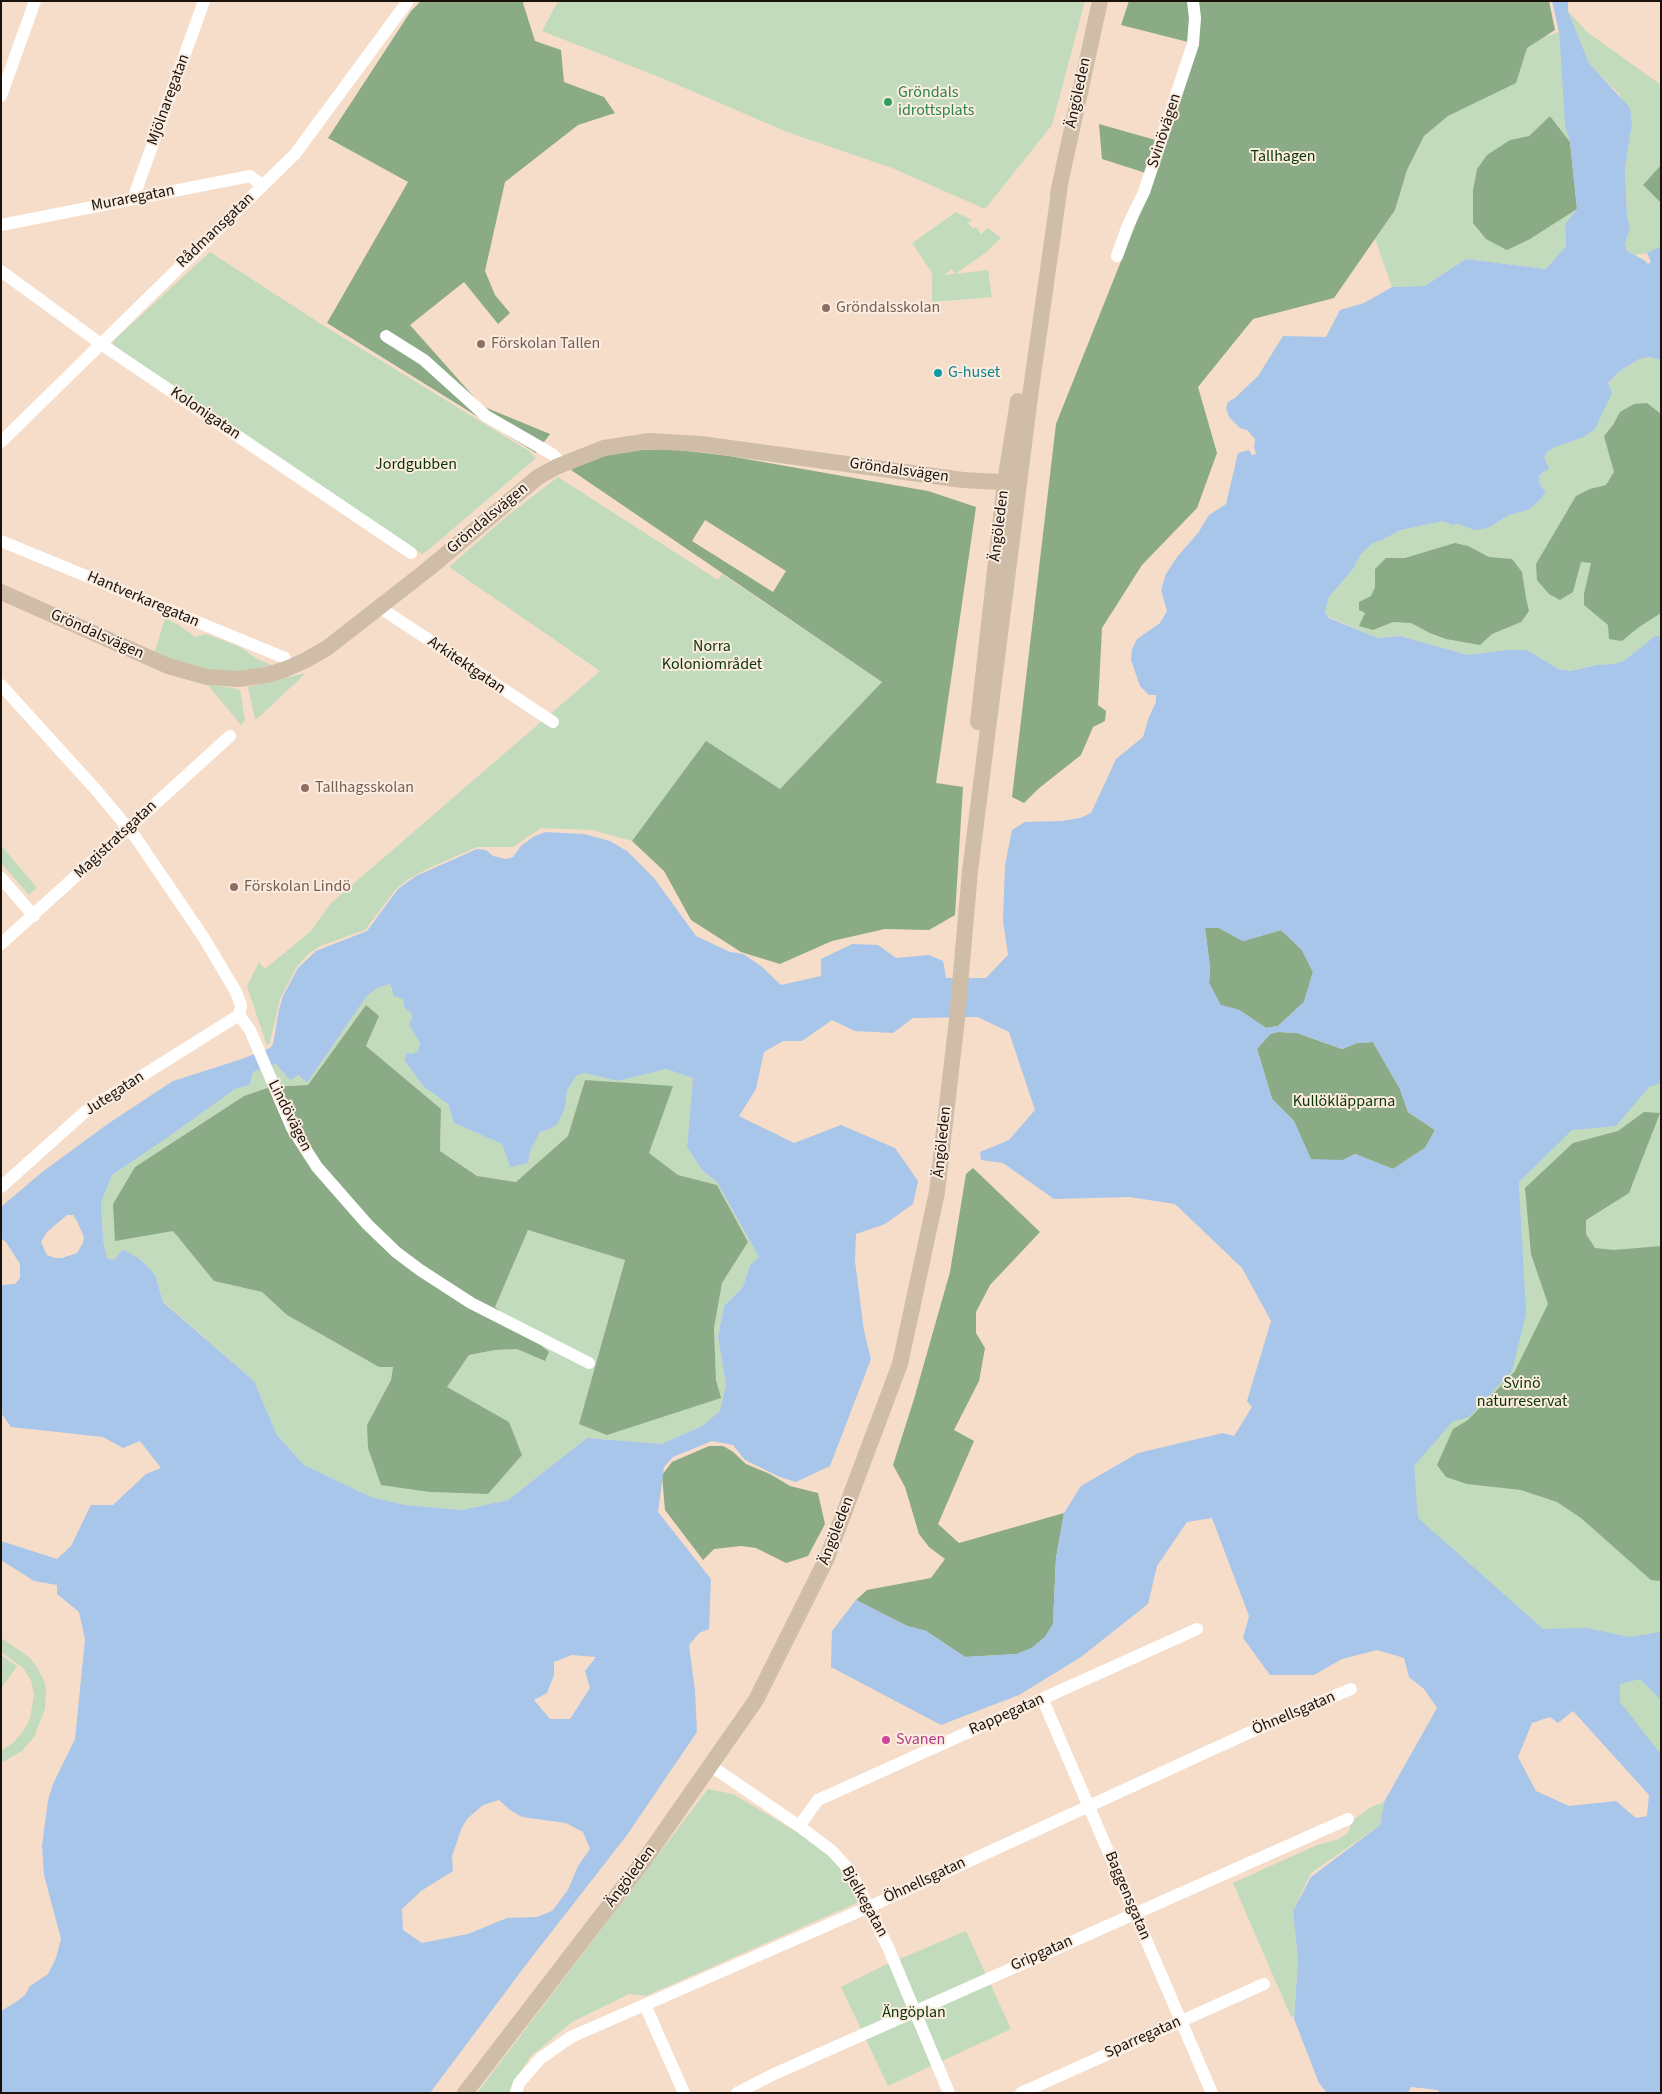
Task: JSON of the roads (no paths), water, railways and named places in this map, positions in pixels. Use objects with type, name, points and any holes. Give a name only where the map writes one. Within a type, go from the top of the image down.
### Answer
[{"type":"main road","name":"Ängöleden","points":[[465,2093],[645,1859],[756,1700],[824,1566],[900,1364],[937,1192],[957,1018],[970,871],[1012,483],[1060,185],[1100,1]]},
{"type":"main road","name":"Gröndalsvägen","points":[[1,592],[152,660],[189,673],[216,678],[238,679],[261,676],[286,669],[326,648],[382,606],[538,477],[562,464],[604,448],[649,441],[701,444],[962,480],[1012,483]]},
{"type":"street","name":"Mjölnaregatan","points":[[133,199],[204,1]]},
{"type":"street","name":"Rådmansgatan","points":[[1,442],[295,154],[408,1]]},
{"type":"street","name":"Svinövägen","points":[[1117,256],[1128,225],[1144,192],[1193,44],[1195,18],[1193,1]]},
{"type":"street","points":[[1,96],[30,3]]},
{"type":"street","name":"Muraregatan","points":[[1,225],[250,176],[262,185]]},
{"type":"street","name":"Kolonigatan","points":[[1,271],[100,344],[412,553]]},
{"type":"street","points":[[386,336],[424,360],[486,416],[552,454],[562,464]]},
{"type":"street","name":"Hantverkaregatan","points":[[1,540],[285,658]]},
{"type":"street","name":"Arkitektgatan","points":[[382,606],[385,611],[553,722]]},
{"type":"street","name":"Lindövägen","points":[[1,685],[86,778],[128,828],[198,930],[236,992],[241,1006],[239,1014],[250,1030],[292,1128],[317,1167],[367,1224],[396,1252],[471,1303],[589,1363]]},
{"type":"street","name":"Magistratsgatan","points":[[1,944],[230,736]]},
{"type":"street","points":[[1,878],[34,916]]},
{"type":"street","name":"Jutegatan","points":[[1,1187],[86,1111],[239,1014]]},
{"type":"street","name":"Rappegatan","points":[[800,1826],[818,1800],[1197,1629]]},
{"type":"street","name":"Öhnellsgatan","points":[[516,2093],[519,2083],[540,2058],[572,2037],[869,1907],[1246,1734],[1351,1689]]},
{"type":"street","name":"Baggensgatan","points":[[1043,1700],[1212,2093]]},
{"type":"street","name":"Bjelkegatan","points":[[711,1766],[800,1826],[832,1851],[845,1865],[869,1907],[888,1947],[949,2093]]},
{"type":"street","name":"Gripgatan","points":[[737,2093],[915,2011],[1348,1819]]},
{"type":"street","name":"Sparregatan","points":[[1021,2093],[1264,1984]]},
{"type":"street","points":[[645,2005],[684,2093]]},
{"type":"water","points":[[1552,1],[1568,1],[1568,11],[1589,63],[1630,108],[1632,124],[1625,168],[1627,217],[1630,227],[1625,244],[1627,251],[1648,264],[1651,262],[1647,253],[1661,246],[1661,360],[1649,357],[1639,359],[1620,371],[1608,383],[1612,393],[1595,429],[1584,437],[1555,447],[1547,452],[1544,458],[1549,468],[1539,476],[1539,483],[1546,493],[1528,510],[1509,515],[1488,528],[1474,530],[1459,524],[1452,525],[1443,521],[1401,530],[1373,543],[1361,554],[1353,569],[1329,597],[1325,612],[1329,618],[1378,638],[1400,636],[1468,655],[1507,650],[1527,650],[1558,669],[1570,671],[1597,665],[1615,664],[1625,660],[1655,636],[1661,636],[1661,1083],[1649,1087],[1616,1126],[1572,1130],[1519,1182],[1526,1314],[1512,1371],[1469,1417],[1453,1421],[1414,1466],[1418,1518],[1543,1629],[1587,1628],[1629,1637],[1661,1632],[1661,1700],[1640,1679],[1620,1684],[1620,1702],[1658,1751],[1661,1750],[1661,2093],[1439,2093],[1438,2090],[1411,2087],[1408,2093],[1327,2093],[1319,2083],[1294,2019],[1298,1960],[1293,1911],[1311,1877],[1380,1825],[1384,1802],[1437,1708],[1424,1689],[1409,1677],[1404,1658],[1377,1650],[1342,1659],[1314,1675],[1270,1675],[1243,1638],[1249,1616],[1212,1518],[1187,1522],[1157,1566],[1148,1604],[1081,1657],[1019,1695],[941,1725],[831,1667],[832,1631],[856,1600],[907,1626],[926,1631],[965,1657],[1017,1654],[1032,1648],[1045,1637],[1053,1624],[1056,1558],[1064,1513],[1081,1486],[1138,1453],[1223,1433],[1234,1436],[1252,1407],[1247,1401],[1271,1321],[1242,1268],[1175,1204],[1129,1197],[1054,1199],[1003,1163],[981,1160],[980,1152],[1009,1140],[1035,1110],[1009,1032],[978,1017],[913,1018],[893,1033],[855,1031],[832,1020],[802,1041],[783,1041],[764,1052],[756,1089],[739,1116],[794,1143],[841,1125],[895,1148],[918,1181],[913,1204],[885,1224],[856,1234],[855,1261],[864,1331],[871,1359],[830,1466],[796,1482],[780,1477],[745,1460],[733,1445],[712,1441],[673,1457],[664,1467],[658,1512],[711,1579],[709,1629],[699,1633],[689,1645],[695,1690],[697,1732],[627,1835],[525,1966],[430,2093],[1,2093],[1,2011],[25,1995],[30,1986],[48,1974],[56,1958],[61,1939],[44,1875],[42,1846],[48,1800],[53,1784],[75,1739],[85,1639],[79,1612],[57,1594],[57,1585],[34,1581],[1,1560],[1,1541],[57,1559],[71,1546],[91,1505],[113,1505],[146,1474],[161,1468],[140,1441],[123,1448],[103,1437],[11,1427],[1,1413],[1,1285],[15,1284],[20,1278],[20,1264],[6,1242],[1,1239],[1,1207],[41,1173],[109,1123],[173,1081],[270,1048],[273,1044],[283,996],[298,968],[316,951],[367,931],[398,889],[416,876],[477,849],[486,850],[493,856],[506,859],[513,857],[521,846],[533,837],[545,832],[584,834],[610,841],[627,851],[654,878],[696,936],[730,952],[743,954],[761,966],[781,985],[821,976],[821,959],[852,944],[878,945],[896,958],[929,955],[943,961],[946,978],[986,978],[1008,955],[1003,921],[1005,866],[1012,830],[1025,822],[1062,821],[1080,818],[1091,813],[1116,759],[1143,737],[1156,702],[1156,695],[1149,695],[1140,686],[1131,660],[1132,649],[1137,639],[1160,623],[1167,611],[1161,590],[1166,574],[1177,557],[1198,533],[1209,515],[1226,504],[1238,453],[1249,450],[1252,455],[1256,454],[1254,447],[1255,439],[1247,430],[1240,428],[1229,417],[1226,408],[1228,402],[1235,398],[1258,376],[1283,336],[1326,337],[1340,310],[1364,303],[1392,287],[1425,286],[1466,259],[1546,269],[1566,246],[1565,224],[1577,209],[1570,142],[1565,126],[1559,32]],"holes":[[[1205,928],[1219,928],[1243,941],[1281,930],[1302,950],[1313,972],[1304,1002],[1278,1026],[1266,1028],[1239,1010],[1221,1005],[1209,983],[1210,968]],[[390,984],[394,996],[403,999],[404,1007],[411,1013],[412,1019],[409,1024],[420,1044],[418,1051],[412,1054],[406,1053],[405,1061],[424,1087],[448,1104],[454,1123],[502,1144],[510,1167],[528,1163],[530,1151],[540,1132],[548,1130],[557,1124],[565,1109],[567,1090],[576,1076],[584,1073],[618,1081],[666,1069],[693,1078],[687,1147],[702,1170],[717,1182],[759,1257],[750,1265],[743,1287],[724,1306],[718,1337],[726,1385],[720,1411],[702,1426],[662,1444],[587,1438],[508,1500],[462,1510],[406,1505],[371,1497],[304,1465],[277,1435],[254,1381],[163,1302],[156,1277],[140,1259],[124,1250],[114,1260],[107,1258],[103,1240],[101,1203],[112,1175],[235,1089],[250,1085],[253,1072],[276,1064],[290,1080],[298,1075],[307,1083],[366,997],[377,988]],[[1278,1032],[1297,1033],[1342,1049],[1357,1043],[1373,1042],[1400,1089],[1408,1112],[1435,1130],[1425,1148],[1393,1169],[1355,1154],[1343,1160],[1311,1159],[1294,1121],[1272,1099],[1257,1049],[1270,1034]],[[67,1215],[73,1215],[84,1237],[77,1253],[62,1258],[47,1255],[41,1242],[47,1232]],[[572,1655],[596,1657],[585,1671],[590,1688],[570,1719],[550,1719],[534,1700],[547,1693],[554,1675],[554,1662]],[[1573,1711],[1649,1795],[1647,1816],[1636,1818],[1616,1801],[1569,1806],[1536,1791],[1518,1757],[1532,1723],[1550,1717],[1558,1723]],[[499,1800],[510,1810],[522,1817],[566,1823],[583,1832],[590,1849],[578,1866],[568,1890],[552,1911],[537,1917],[507,1918],[468,1934],[422,1943],[403,1930],[402,1909],[421,1891],[453,1871],[452,1856],[462,1827],[468,1818],[483,1805]]]},
{"type":"place","name":"Gröndals idrottsplats","points":[[888,102]]},
{"type":"place","name":"Gröndalsskolan","points":[[826,308]]},
{"type":"place","name":"Förskolan Tallen","points":[[481,344]]},
{"type":"place","name":"G-huset","points":[[938,373]]},
{"type":"place","name":"Tallhagsskolan","points":[[305,788]]},
{"type":"place","name":"Förskolan Lindö","points":[[234,887]]},
{"type":"place","name":"Svanen","points":[[886,1740]]},
{"type":"park label","name":"Tallhagen","points":[[1283,157]]},
{"type":"park label","name":"Jordgubben","points":[[416,465]]},
{"type":"park label","name":"Norra Koloniområdet","points":[[712,656]]},
{"type":"park label","name":"Kullökläpparna","points":[[1344,1102]]},
{"type":"park label","name":"Svinö naturreservat","points":[[1522,1393]]},
{"type":"park label","name":"Ängöplan","points":[[914,2013]]}]
